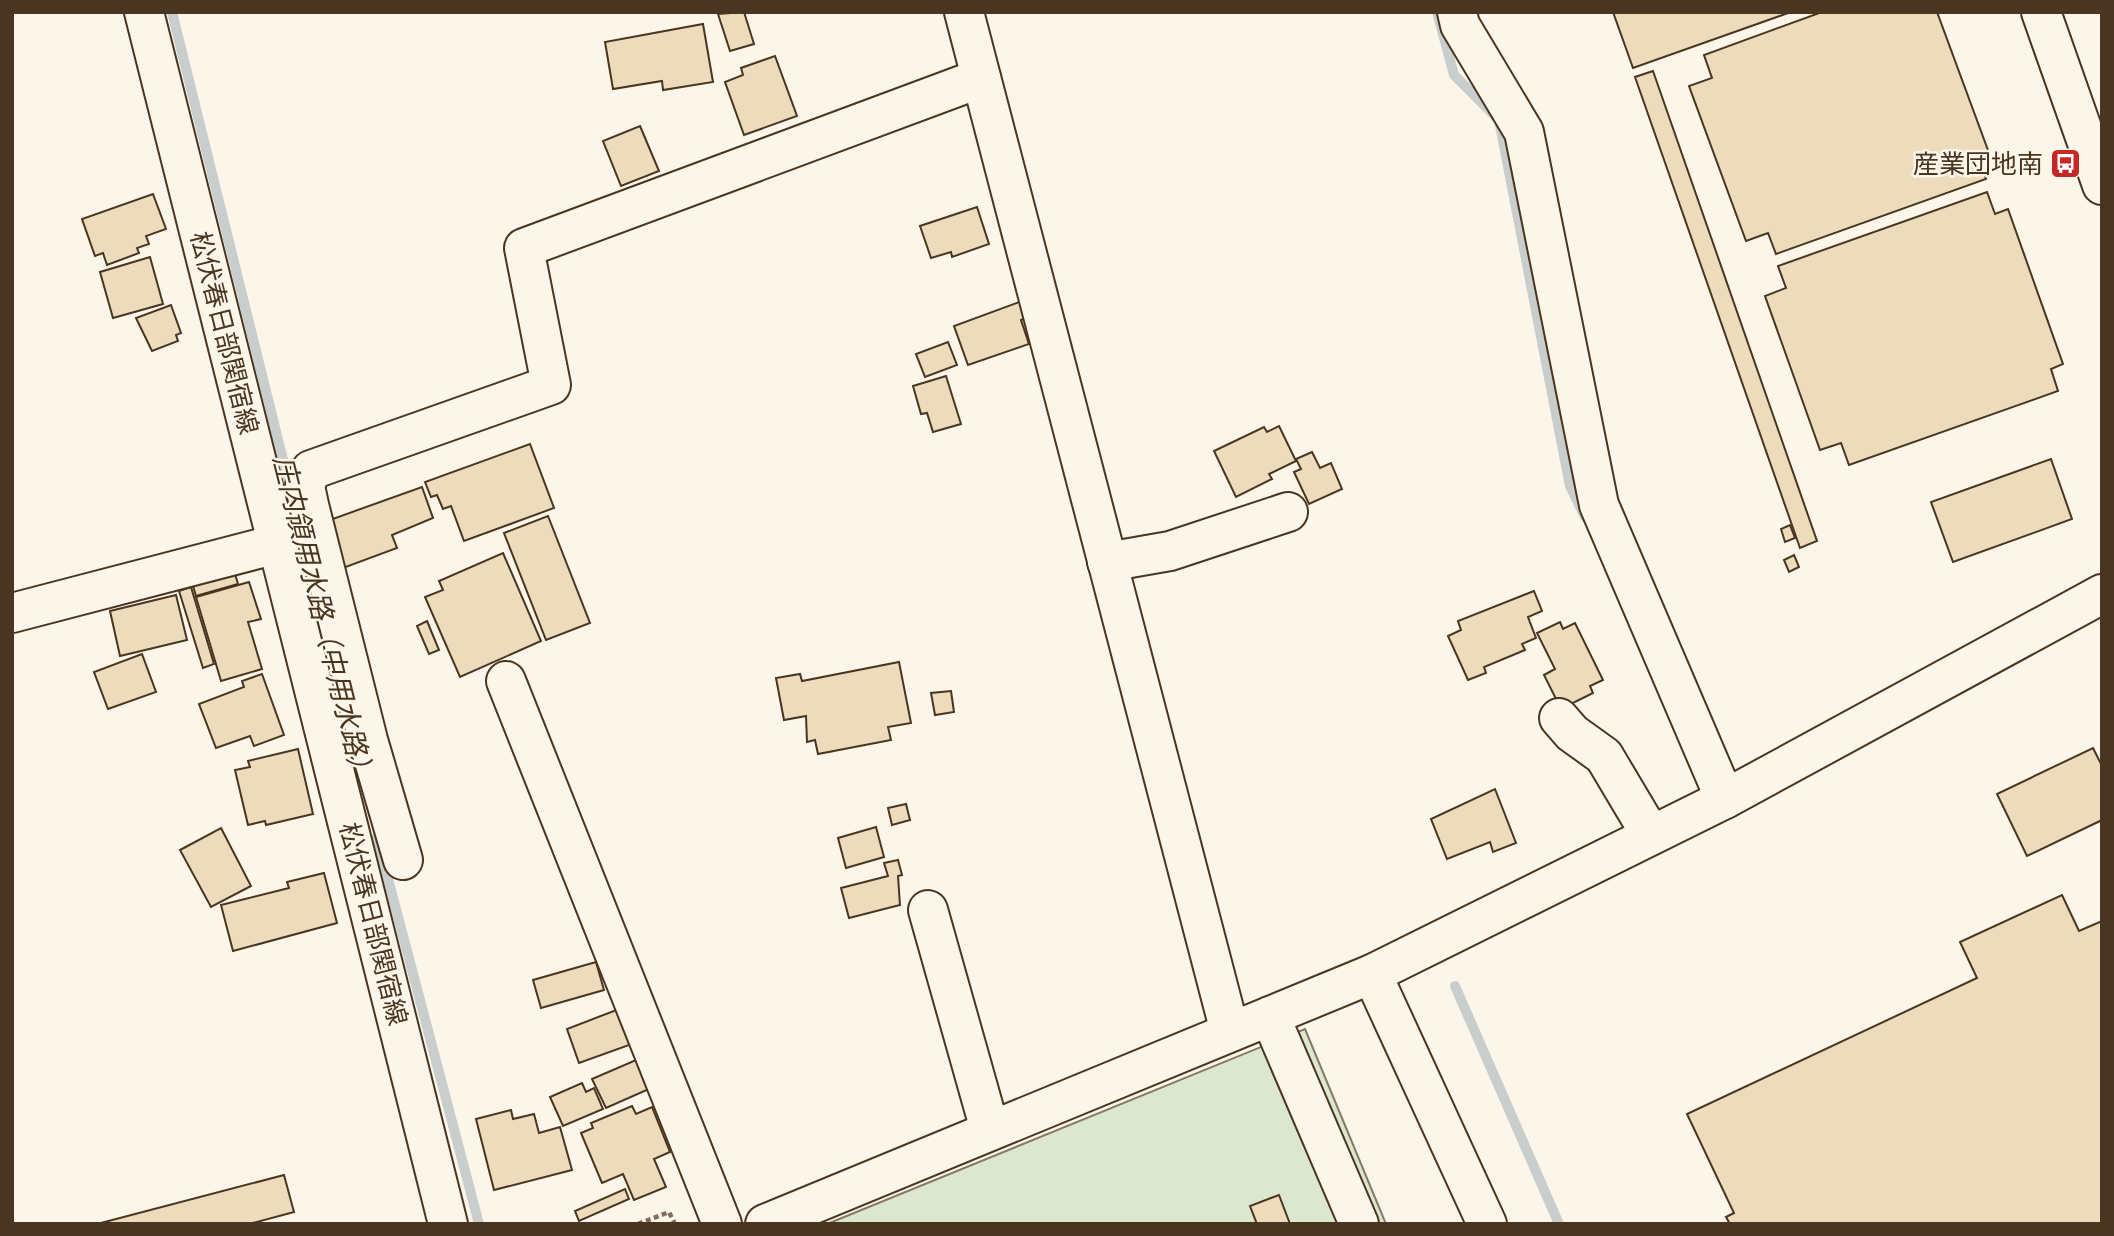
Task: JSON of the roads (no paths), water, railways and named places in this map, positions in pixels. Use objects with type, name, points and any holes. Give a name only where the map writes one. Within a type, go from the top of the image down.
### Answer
[{"type":"street","name":"松伏春日部関宿線","points":[[144,12],[448,1224]]},
{"type":"street","points":[[964,12],[1230,1032]]},
{"type":"street","points":[[1457,12],[1460,25],[1524,132],[1599,505],[1725,799]]},
{"type":"street","points":[[2041,12],[2102,185]]},
{"type":"street","points":[[403,860],[368,740],[305,486],[311,470],[551,385],[524,248],[981,78]]},
{"type":"street","points":[[1107,562],[1170,551],[1287,512]]},
{"type":"street","points":[[12,613],[277,544]]},
{"type":"street","points":[[291,599],[330,588]]},
{"type":"street","points":[[765,1224],[1372,974],[1725,799],[2102,594]]},
{"type":"street","points":[[506,681],[722,1224]]},
{"type":"street","points":[[1559,718],[1572,733],[1604,756],[1651,835]]},
{"type":"street","points":[[928,910],[990,1130]]},
{"type":"street","points":[[1372,974],[1487,1224]]},
{"type":"street","points":[[1270,1016],[1359,1224]]},
{"type":"waterway","name":"庄内領用水路（中用水路）","points":[[172,12],[291,492]]},
{"type":"waterway","points":[[1437,12],[1454,75],[1499,120],[1570,486],[1585,517]]},
{"type":"waterway","name":"庄内領用水路（中用水路）","points":[[377,837],[479,1224]]},
{"type":"waterway","points":[[1455,986],[1559,1224]]},
{"type":"place","name":"産業団地南","points":[[2066,164]]}]
